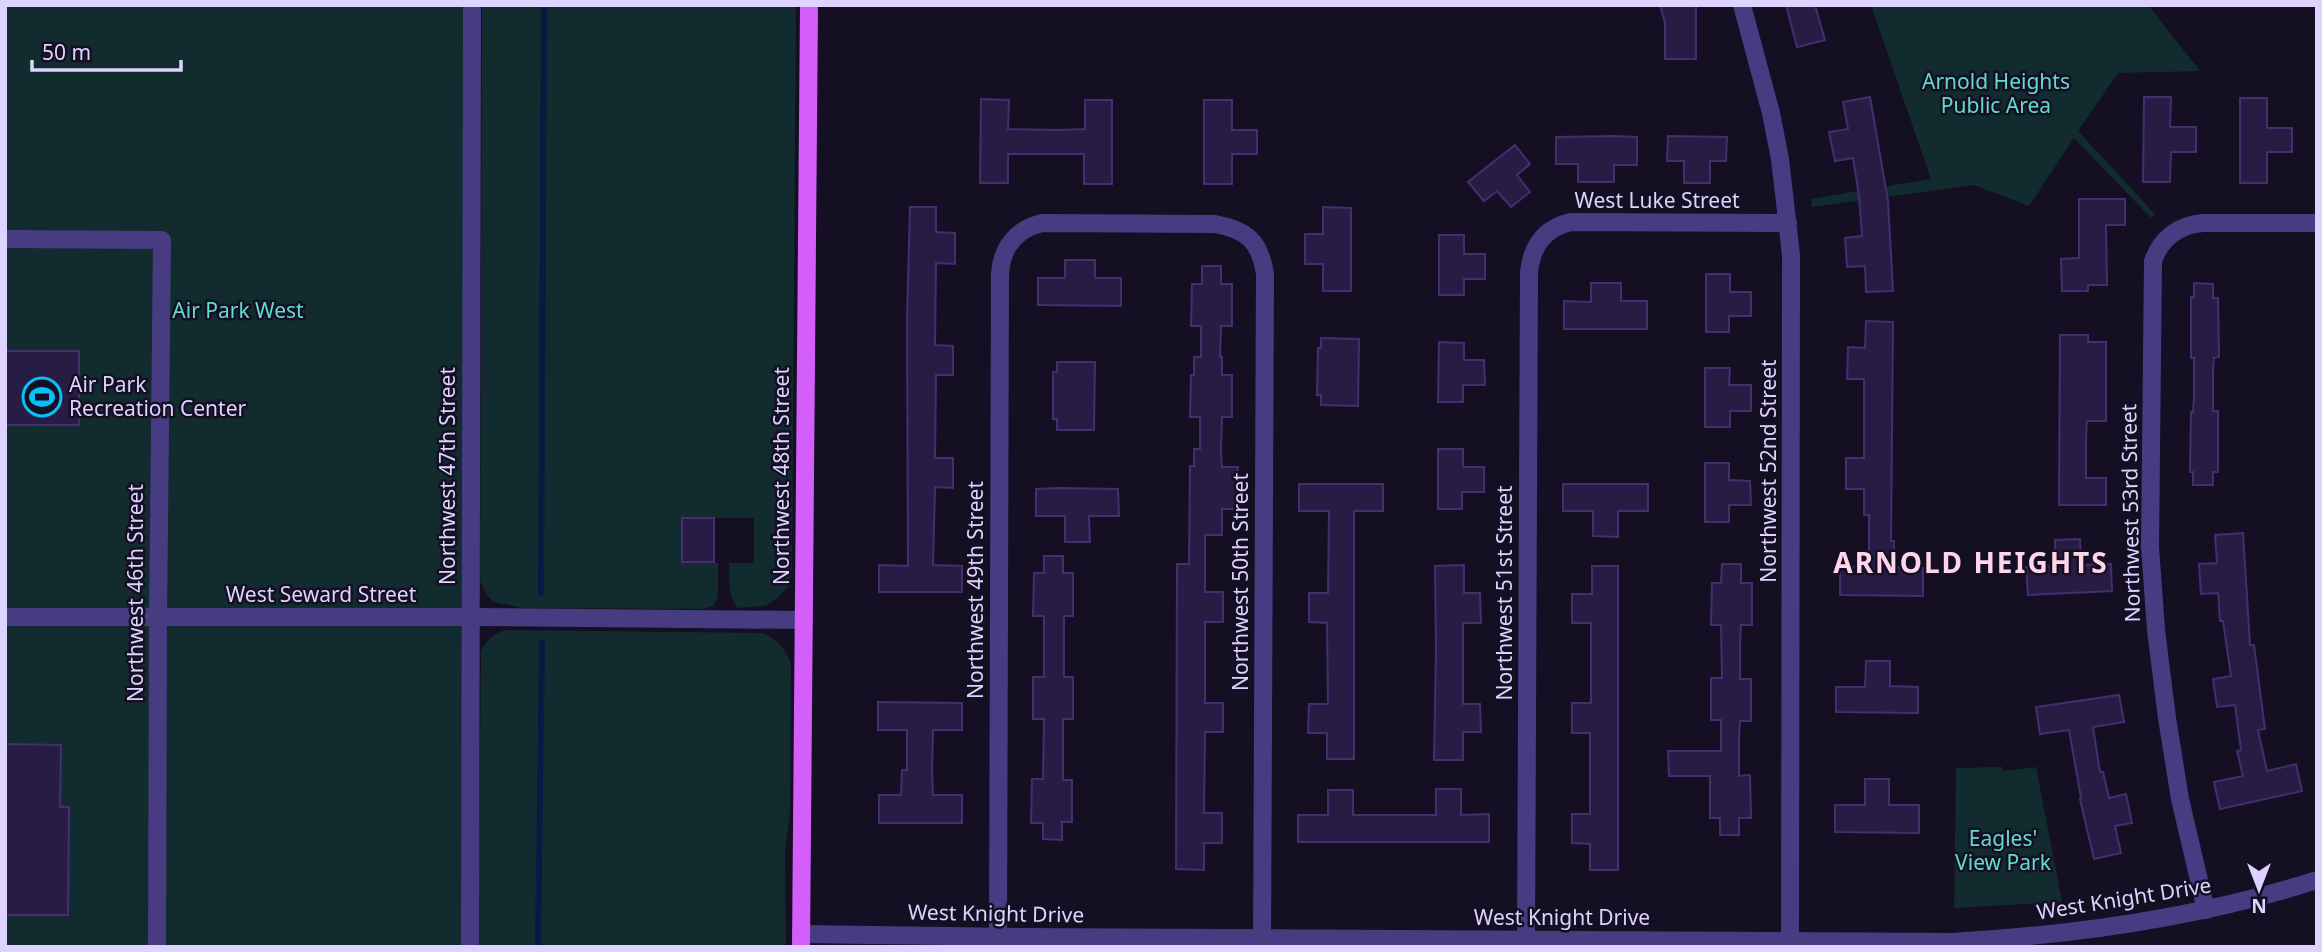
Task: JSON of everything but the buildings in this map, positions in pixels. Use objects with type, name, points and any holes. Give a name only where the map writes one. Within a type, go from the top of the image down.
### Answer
[{"type":"main road","name":"Northwest 48th Street","points":[[801,940],[809,5]]},
{"type":"street","name":"Northwest 47th Street","points":[[470,947],[471,5]]},
{"type":"street","name":"Northwest 52nd Street","points":[[1742,5],[1771,113],[1780,159],[1793,288],[1790,942]]},
{"type":"street","name":"West Luke Street","points":[[1535,247],[1554,227],[1571,222],[1788,223]]},
{"type":"street","name":"Northwest 49th Street","points":[[998,937],[1000,264],[1008,245],[1026,229],[1050,223],[1215,224],[1237,229]]},
{"type":"street","name":"Northwest 53rd Street","points":[[2206,910],[2173,758],[2152,583],[2152,273],[2157,251],[2166,239],[2176,230],[2194,223],[2317,223]]},
{"type":"street","name":"Northwest 50th Street","points":[[1237,229],[1245,233],[1257,247],[1263,259],[1265,274],[1262,943]]},
{"type":"street","name":"Northwest 46th Street","points":[[5,239],[162,240],[157,947]]},
{"type":"street","name":"Northwest 51st Street","points":[[1526,940],[1529,272],[1535,247]]},
{"type":"street","name":"West Seward Street","points":[[5,617],[804,620]]},
{"type":"street","name":"West Knight Drive","points":[[801,940],[998,937],[1262,943],[1526,940],[1951,942],[2029,938],[2113,927],[2206,910],[2317,880]]},
{"type":"green space","name":"Air Park West","points":[[5,5],[472,5],[470,947],[5,947]]},
{"type":"green space","points":[[482,5],[796,5],[792,568],[789,586],[765,606],[738,608],[730,587],[729,563],[754,563],[754,518],[682,518],[714,562],[718,563],[717,598],[713,606],[704,609],[524,608],[494,602],[486,594],[480,581]]},
{"type":"green space","name":"Arnold Heights Public Area","points":[[1871,5],[2148,5],[2200,71],[2118,73],[2078,131],[2155,214],[2151,218],[2074,138],[2029,206],[1974,185],[1812,207],[1811,199],[1931,179]]},
{"type":"green space","points":[[506,630],[763,633],[781,646],[791,666],[790,811],[785,853],[786,947],[478,947],[481,651],[491,638]]},
{"type":"green space","name":"Eagles' View Park","points":[[2002,767],[2003,771],[2036,767],[2062,902],[1954,908],[1956,768]]},
{"type":"waterway","points":[[541,593],[544,5]]},
{"type":"waterway","points":[[538,947],[542,642]]},
{"type":"place","name":"Air Park Recreation Center","points":[[42,397]]},
{"type":"district","name":"ARNOLD HEIGHTS","points":[[1971,563]]}]
